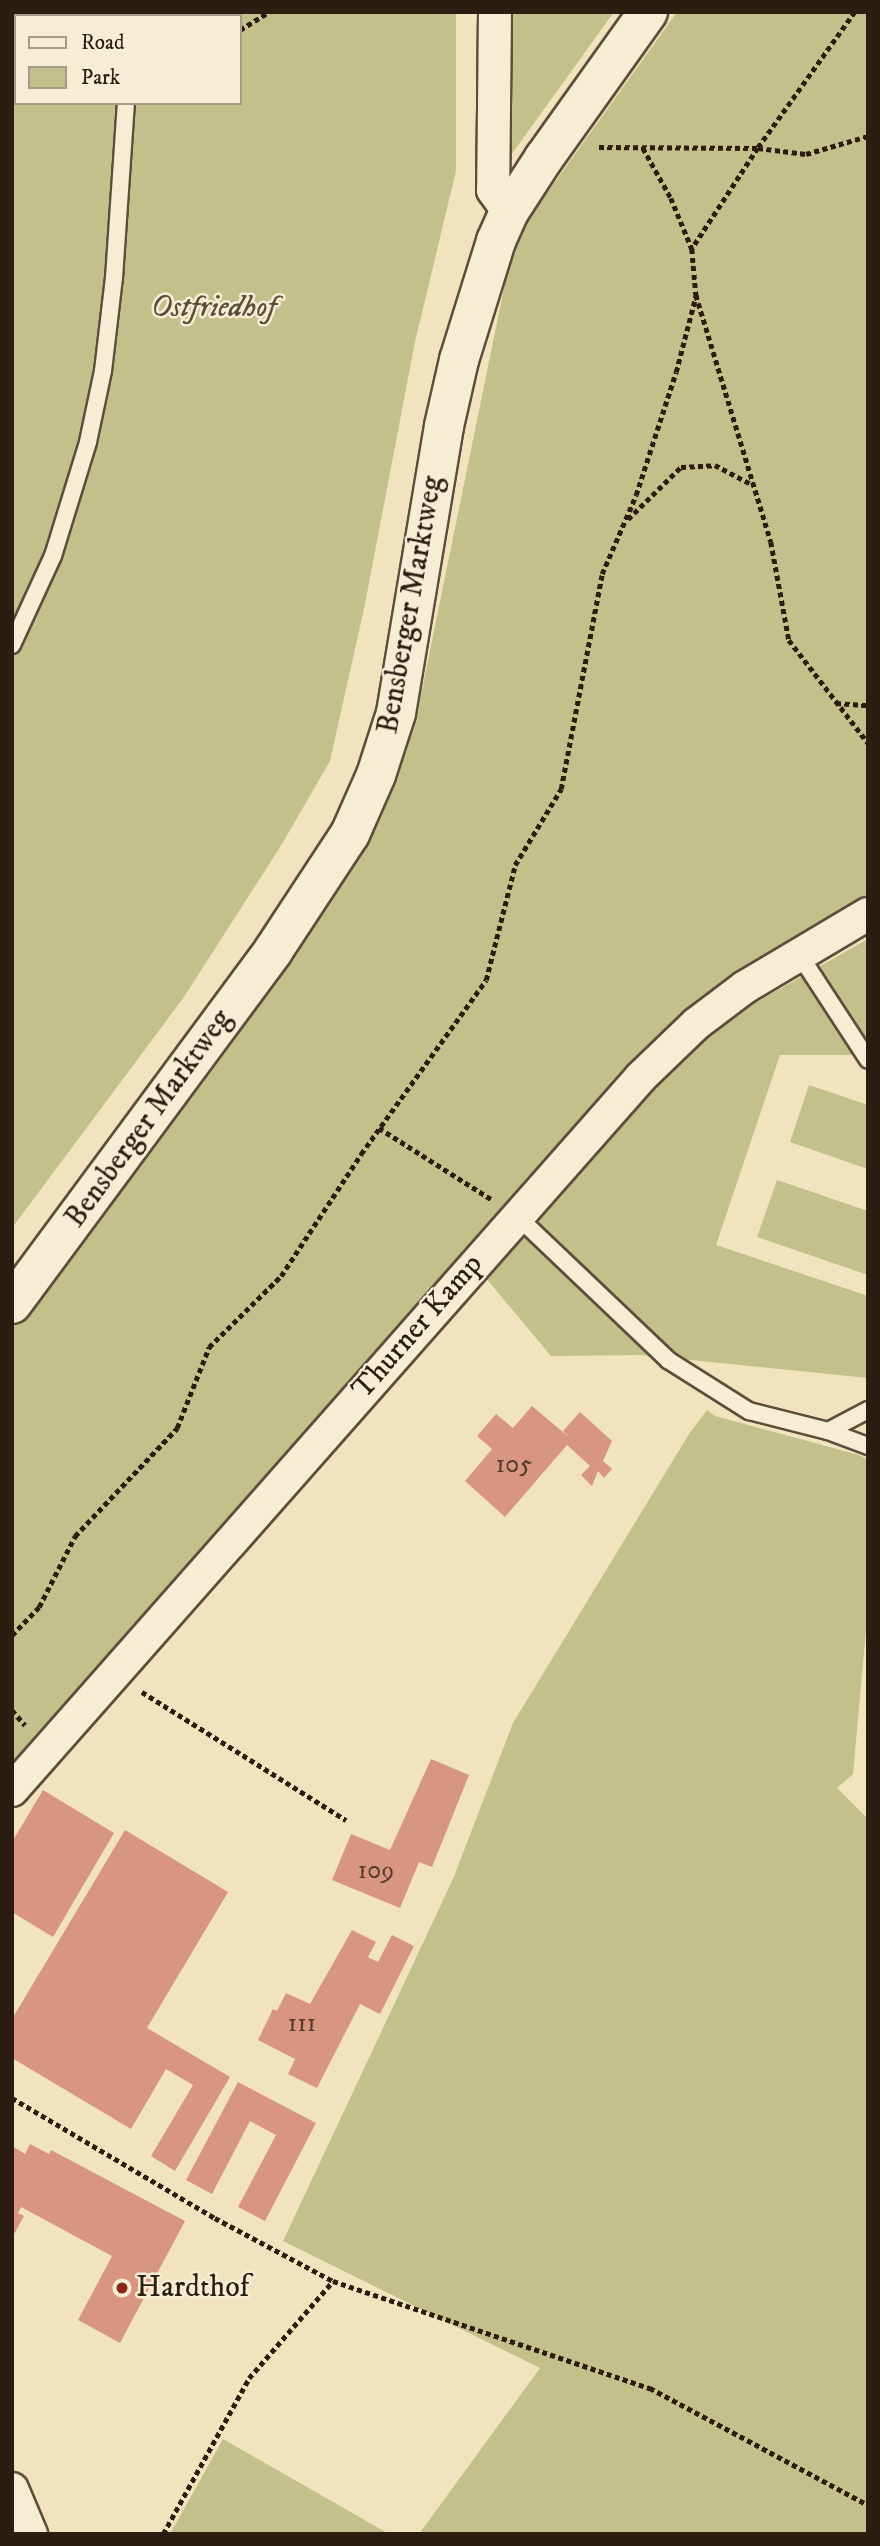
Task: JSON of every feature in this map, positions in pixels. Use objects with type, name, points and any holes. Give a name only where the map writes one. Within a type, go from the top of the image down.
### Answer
[{"type":"street","points":[[495,12],[493,190],[509,212]]},
{"type":"street","name":"Bensberger Marktweg","points":[[12,1304],[273,951],[350,834],[376,775],[396,713],[444,426],[484,276],[509,212],[648,12]]},
{"type":"street","name":"Thurner Kamp","points":[[12,1790],[641,1077],[696,1024],[745,987],[868,914]]},
{"type":"street","points":[[12,2489],[31,2534]]},
{"type":"lane","points":[[12,645],[53,556],[88,442],[103,371],[114,278],[126,105]]},
{"type":"lane","points":[[799,954],[868,1060]]},
{"type":"lane","points":[[516,1216],[668,1360],[749,1411],[828,1431],[868,1446]]},
{"type":"lane","points":[[828,1431],[868,1410]]},
{"type":"path","points":[[242,29],[269,12]]},
{"type":"path","points":[[692,249],[758,148],[855,12]]},
{"type":"path","points":[[562,133],[586,147],[758,148],[806,154],[868,136]]},
{"type":"path","points":[[643,147],[671,198],[692,249],[696,295],[771,542],[789,640],[868,743]]},
{"type":"path","points":[[12,1635],[39,1607],[75,1536],[177,1428],[209,1347],[281,1276],[379,1128],[486,980],[515,865],[561,789],[603,574],[625,522],[676,372],[696,295]]},
{"type":"path","points":[[625,522],[681,467],[715,465],[752,484]]},
{"type":"path","points":[[835,703],[868,705]]},
{"type":"path","points":[[379,1128],[516,1216]]},
{"type":"path","points":[[117,1672],[134,1687],[346,1820]]},
{"type":"path","points":[[12,2098],[215,2218],[333,2281],[650,2388],[868,2505]]},
{"type":"path","points":[[163,2534],[249,2378],[333,2281]]},
{"type":"green space","name":"Ostfriedhof","points":[[12,12],[456,12],[456,171],[415,342],[364,609],[330,761],[282,844],[184,997],[12,1228]]},
{"type":"green space","points":[[512,12],[614,12],[511,155],[511,139]]},
{"type":"green space","points":[[677,12],[868,12],[868,904],[725,986],[12,1775],[12,1329],[288,957],[394,771],[423,685],[514,239]]},
{"type":"green space","points":[[868,939],[868,1055],[780,1055],[716,1245],[868,1296],[868,1378],[642,1355],[551,1356],[475,1265],[695,1037]]},
{"type":"green space","points":[[809,1085],[868,1105],[868,1169],[790,1142]]},
{"type":"green space","points":[[777,1180],[868,1211],[868,1275],[757,1237]]},
{"type":"green space","points":[[707,1410],[715,1416],[859,1455],[868,1460],[868,1608],[853,1774],[837,1788],[868,1819],[868,2534],[419,2534],[540,2368],[283,2241],[453,1879],[513,1723],[689,1434]]},
{"type":"green space","points":[[223,2439],[389,2534],[170,2534]]},
{"type":"building","points":[[532,1406],[570,1438],[563,1431],[580,1412],[612,1441],[603,1461],[612,1469],[604,1478],[598,1471],[592,1486],[581,1475],[590,1466],[567,1445],[505,1517],[465,1481],[492,1449],[477,1436],[496,1414],[513,1428]]},
{"type":"building","points":[[431,1759],[469,1775],[432,1867],[419,1862],[400,1908],[332,1880],[351,1834],[390,1850]]},
{"type":"building","points":[[43,1790],[114,1833],[53,1937],[12,1912],[12,1842]]},
{"type":"building","points":[[125,1830],[228,1892],[147,2028],[230,2077],[175,2171],[151,2156],[193,2085],[166,2069],[131,2129],[12,2058],[12,2019]]},
{"type":"building","points":[[352,1930],[376,1942],[368,1957],[378,1962],[392,1935],[414,1946],[380,2014],[360,2004],[317,2088],[288,2074],[295,2059],[258,2040],[273,2009],[277,2011],[286,1993],[310,2004]]},
{"type":"building","points":[[238,2082],[316,2123],[265,2221],[238,2207],[276,2135],[250,2121],[212,2194],[186,2180]]},
{"type":"building","points":[[30,2144],[49,2154],[51,2150],[185,2221],[120,2343],[78,2320],[112,2256],[21,2207],[18,2213],[24,2216],[12,2238],[12,2146],[25,2154]]},
{"type":"place","name":"Hardthof","points":[[122,2288]]}]
